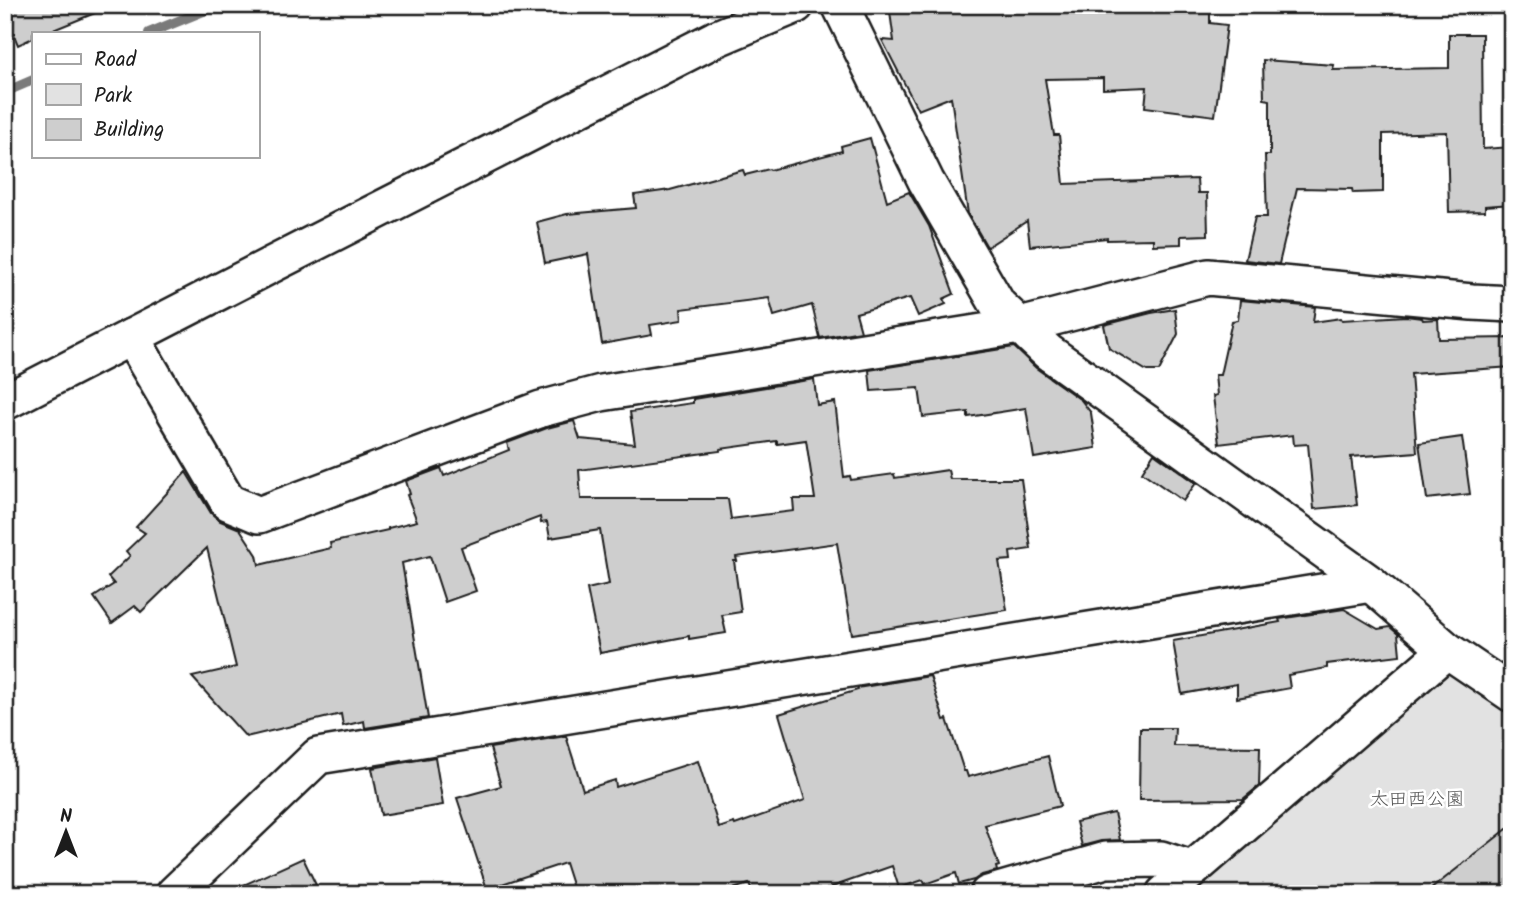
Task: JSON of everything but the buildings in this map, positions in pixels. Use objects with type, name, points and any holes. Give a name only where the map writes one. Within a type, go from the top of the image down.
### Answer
[{"type":"street","points":[[5,402],[715,40],[796,5]]},
{"type":"street","points":[[840,5],[926,181],[998,305],[1048,352],[1371,584],[1447,650],[1512,694]]},
{"type":"street","points":[[131,337],[228,502],[259,515],[541,410],[601,393],[1020,326],[1208,277],[1512,304]]},
{"type":"street","points":[[174,894],[318,756],[1371,584]]},
{"type":"street","points":[[1164,894],[1447,650]]},
{"type":"street","points":[[988,894],[1106,860],[1161,859],[1191,869]]},
{"type":"green space","name":"太田西公園","points":[[1447,650],[1512,694],[1512,894],[1164,894]]},
{"type":"waterway","points":[[151,32],[218,5]]},
{"type":"waterway","points":[[5,92],[32,80]]}]
